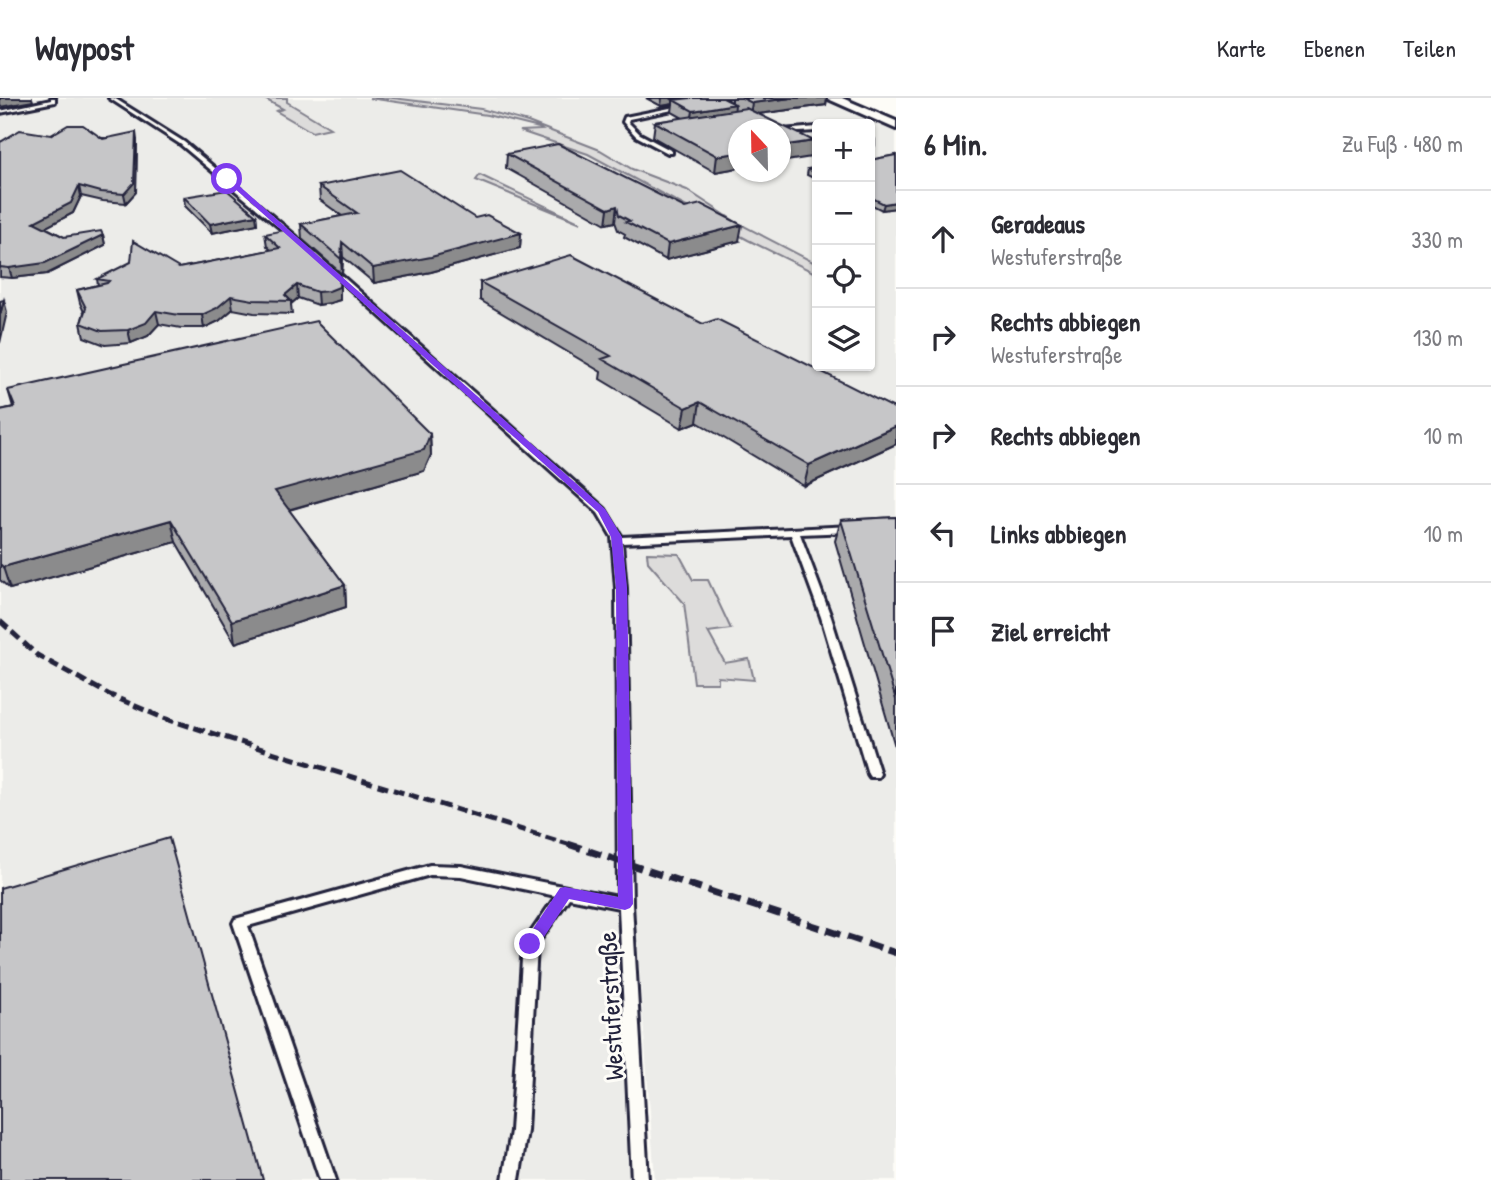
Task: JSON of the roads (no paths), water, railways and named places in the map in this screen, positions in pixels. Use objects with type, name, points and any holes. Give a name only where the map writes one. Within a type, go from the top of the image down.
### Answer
[{"type":"street","points":[[832,98],[896,125]]},
{"type":"lane","points":[[0,112],[53,101],[53,98]]},
{"type":"lane","points":[[111,98],[182,143],[302,244]]},
{"type":"lane","points":[[640,98],[652,98]]},
{"type":"lane","points":[[670,152],[638,135],[627,125],[627,118],[690,105]]},
{"type":"lane","points":[[791,133],[812,130]]},
{"type":"lane","points":[[638,135],[652,133]]},
{"type":"lane","points":[[791,140],[812,150]]},
{"type":"lane","name":"Westuferstraße","points":[[322,262],[602,511],[617,540],[621,588],[625,904],[640,1180]]},
{"type":"lane","points":[[617,540],[858,529]]},
{"type":"lane","points":[[795,532],[826,617],[874,774]]},
{"type":"lane","points":[[328,1180],[240,923],[430,870],[461,871],[625,904]]},
{"type":"lane","points":[[511,1180],[519,1131],[530,944],[565,893]]},
{"type":"railway","points":[[0,621],[37,655],[108,694],[163,718],[574,846]]},
{"type":"railway","points":[[568,844],[896,953]]}]
